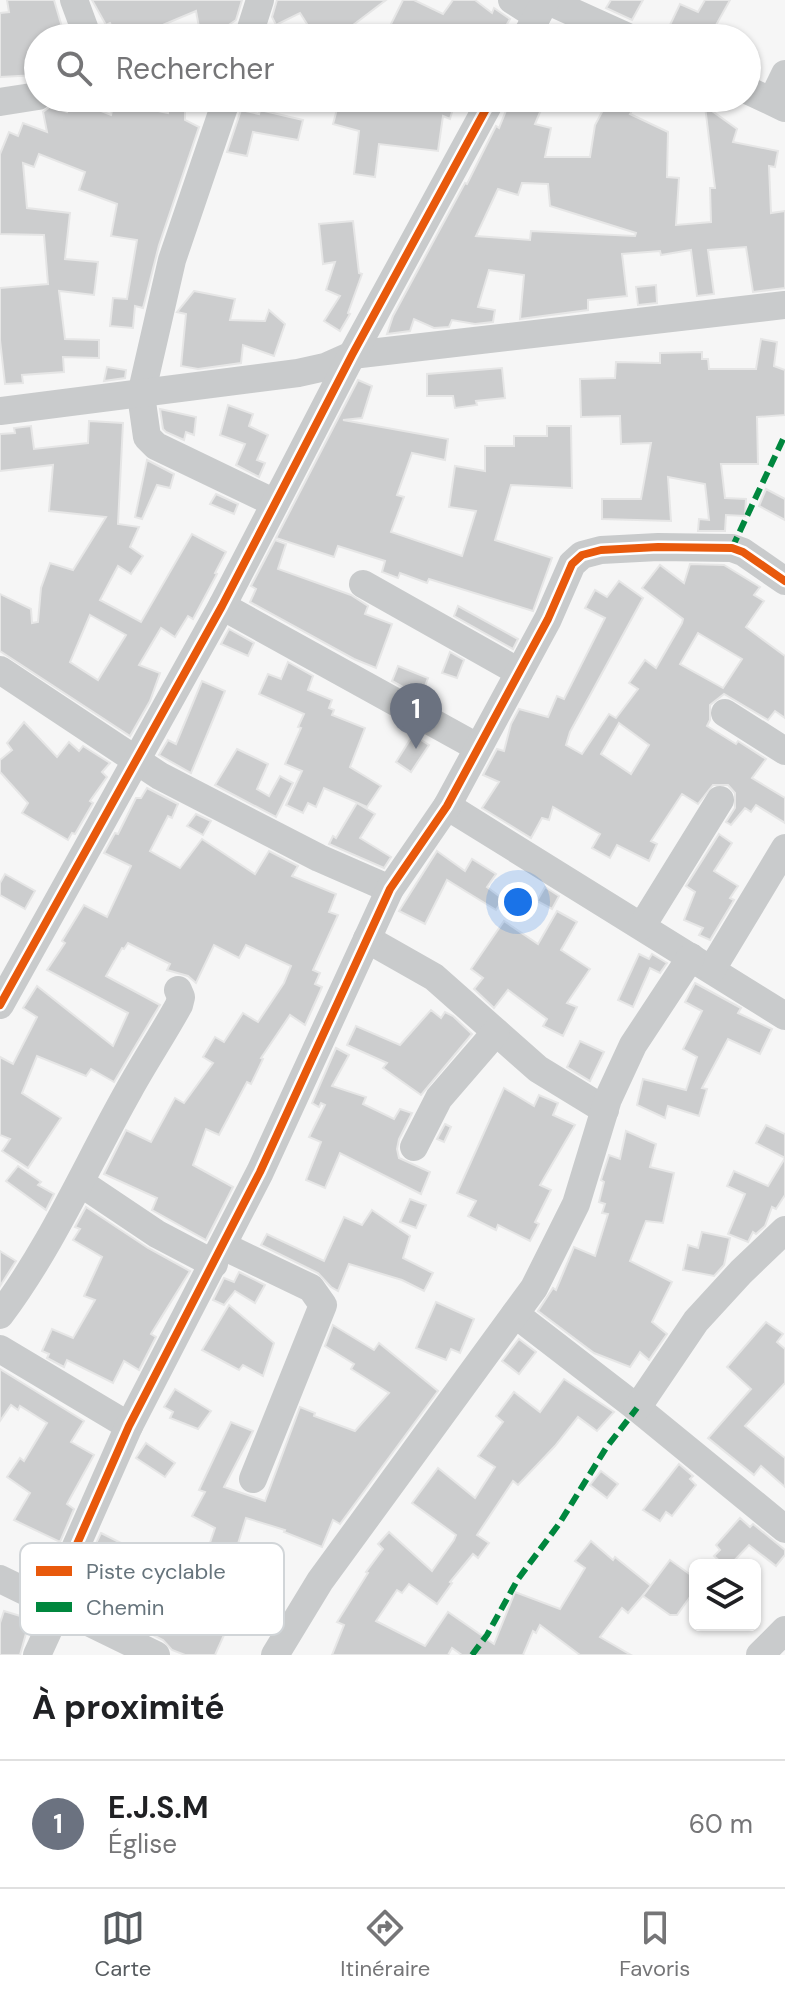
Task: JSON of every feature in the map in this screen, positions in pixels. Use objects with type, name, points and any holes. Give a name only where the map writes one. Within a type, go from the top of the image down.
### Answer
[{"type":"street","points":[[74,0],[83,24]]},
{"type":"street","points":[[252,24],[260,0]]},
{"type":"street","points":[[512,0],[538,14],[576,24]]},
{"type":"street","points":[[768,100],[785,74]]},
{"type":"street","points":[[0,102],[24,98]]},
{"type":"street","points":[[222,112],[172,260],[141,395],[147,437],[156,446],[275,503]]},
{"type":"street","points":[[0,1005],[222,606],[352,355],[484,112]]},
{"type":"street","points":[[0,411],[298,373],[325,367],[352,355],[785,305]]},
{"type":"street","points":[[81,1543],[129,1426],[219,1255],[390,889],[447,806],[548,619],[572,564],[582,555],[601,550],[732,548],[743,552],[785,581]]},
{"type":"street","points":[[363,584],[519,672]]},
{"type":"street","points":[[222,606],[477,747]]},
{"type":"street","points":[[3,677],[160,776],[319,858],[390,889]]},
{"type":"street","points":[[725,713],[785,751]]},
{"type":"street","points":[[642,926],[720,800]]},
{"type":"street","points":[[447,806],[785,1016]]},
{"type":"street","points":[[275,1655],[320,1581],[534,1288],[576,1204],[605,1110],[633,1045],[702,963],[785,848]]},
{"type":"street","points":[[367,939],[434,977],[538,1069],[605,1110]]},
{"type":"street","points":[[0,1315],[28,1278],[129,1089],[179,1005],[181,997],[178,990]]},
{"type":"street","points":[[414,1147],[439,1098],[496,1032]]},
{"type":"street","points":[[81,1183],[157,1234],[311,1288],[323,1305],[253,1479]]},
{"type":"street","points":[[637,1408],[696,1321],[785,1230]]},
{"type":"street","points":[[515,1314],[637,1408],[785,1529]]},
{"type":"street","points":[[0,1349],[129,1426]]},
{"type":"street","points":[[0,1579],[20,1588]]},
{"type":"street","points":[[760,1655],[785,1630]]},
{"type":"street","points":[[37,1655],[44,1635]]},
{"type":"street","points":[[116,1635],[156,1655]]},
{"type":"building","points":[[7,0],[54,0],[61,24],[24,24],[24,76],[0,77],[0,13],[9,12]]},
{"type":"building","points":[[92,0],[242,0],[236,20],[230,24],[198,24],[196,11],[165,24],[105,24]]},
{"type":"building","points":[[277,0],[386,0],[354,24],[307,24],[300,13],[276,24],[272,17]]},
{"type":"building","points":[[403,0],[414,0],[443,14],[453,0],[475,0],[492,13],[494,8],[510,19],[507,24],[391,24]]},
{"type":"building","points":[[611,0],[643,0],[632,20],[606,8]]},
{"type":"building","points":[[705,0],[730,0],[717,24],[670,24],[680,4],[698,12]]},
{"type":"building","points":[[43,112],[104,112],[111,115],[112,112],[185,112],[185,120],[199,127],[159,245],[143,308],[135,306],[133,328],[110,326],[113,298],[127,299],[137,240],[111,236],[117,204],[79,190],[85,172],[39,154],[34,167],[23,163],[27,208],[70,213],[65,259],[98,262],[94,295],[59,291],[65,339],[99,340],[99,358],[63,357],[64,372],[22,375],[23,383],[5,384],[0,340],[0,288],[48,284],[44,235],[0,234],[0,154],[9,132],[18,136],[23,123],[47,132]]},
{"type":"building","points":[[240,112],[269,112],[303,120],[298,140],[253,132],[247,156],[227,152]]},
{"type":"building","points":[[336,112],[452,112],[450,119],[443,116],[438,151],[379,144],[375,177],[354,174],[359,131],[333,124]]},
{"type":"building","points":[[505,112],[540,112],[535,124],[551,128],[545,157],[590,157],[595,125],[602,112],[631,112],[668,132],[667,177],[679,178],[676,225],[711,222],[710,188],[715,188],[706,112],[713,112],[737,129],[733,142],[778,151],[775,167],[769,166],[771,213],[785,211],[785,288],[753,292],[746,247],[708,250],[714,294],[697,296],[691,250],[661,255],[660,251],[622,254],[627,296],[588,300],[588,310],[520,319],[524,275],[489,270],[478,307],[495,310],[493,322],[475,324],[452,320],[449,327],[434,328],[414,319],[410,331],[387,334],[393,316],[496,126],[499,128]],"holes":[[[522,183],[548,184],[550,206],[636,233],[635,236],[531,231],[530,240],[476,236],[498,189],[518,195]]]},
{"type":"building","points":[[353,221],[359,273],[362,274],[350,314],[340,331],[324,321],[340,296],[326,290],[335,262],[323,264],[319,224]]},
{"type":"building","points":[[656,285],[657,303],[638,305],[636,287]]},
{"type":"building","points":[[194,291],[235,299],[230,320],[265,321],[269,310],[285,324],[274,356],[243,345],[241,363],[198,369],[181,366],[186,314],[177,312]]},
{"type":"building","points":[[761,339],[777,342],[774,366],[785,370],[785,415],[757,417],[758,464],[721,464],[725,498],[746,499],[745,516],[726,515],[725,531],[698,531],[699,519],[709,520],[705,484],[668,477],[671,521],[602,519],[602,499],[641,499],[651,443],[621,444],[620,416],[581,417],[580,379],[615,378],[616,362],[660,363],[660,353],[702,352],[702,359],[708,359],[709,369],[756,369]]},
{"type":"building","points":[[107,367],[126,370],[125,378],[104,381]]},
{"type":"building","points":[[502,368],[505,398],[476,401],[477,405],[455,408],[453,396],[427,396],[427,374]]},
{"type":"building","points":[[358,380],[372,386],[362,418],[343,420],[448,439],[445,460],[412,453],[397,495],[404,497],[391,532],[462,556],[476,511],[449,507],[455,466],[485,471],[485,446],[514,446],[514,436],[547,436],[547,426],[571,426],[572,488],[511,485],[495,540],[552,558],[533,611],[429,579],[427,583],[400,573],[398,578],[382,572],[385,561],[338,546],[334,557],[276,538]]},
{"type":"building","points":[[228,405],[253,414],[249,426],[268,435],[257,460],[265,463],[259,477],[236,465],[245,444],[220,435]]},
{"type":"building","points":[[160,409],[196,417],[194,435],[186,432],[184,440],[166,432]]},
{"type":"building","points":[[89,421],[123,423],[118,524],[139,527],[130,547],[143,556],[131,574],[118,566],[100,600],[141,622],[192,534],[226,552],[193,619],[188,616],[175,637],[161,628],[139,665],[160,673],[150,701],[130,736],[0,651],[0,594],[31,609],[32,623],[38,622],[41,588],[50,563],[73,570],[106,517],[49,511],[53,465],[0,471],[0,434],[15,433],[14,428],[31,426],[34,449],[88,443]],"holes":[[[90,615],[126,635],[98,680],[70,662]]]},
{"type":"building","points":[[147,460],[174,474],[170,488],[157,485],[142,519],[135,517]]},
{"type":"building","points":[[766,489],[785,499],[785,520],[759,506]]},
{"type":"building","points":[[216,494],[238,504],[234,514],[210,504]]},
{"type":"building","points":[[275,540],[286,544],[278,569],[351,595],[368,606],[365,614],[392,624],[376,668],[250,602],[256,589],[251,586]]},
{"type":"building","points":[[690,564],[724,565],[760,587],[754,595],[764,601],[746,627],[785,656],[785,718],[775,711],[768,720],[724,694],[710,705],[707,726],[766,759],[752,778],[785,798],[785,823],[756,805],[751,812],[745,808],[731,825],[726,822],[735,808],[735,793],[728,785],[713,785],[698,804],[682,794],[651,841],[657,844],[649,861],[617,845],[610,858],[592,848],[600,834],[553,807],[549,820],[542,818],[531,838],[482,808],[499,782],[483,775],[497,749],[504,751],[511,724],[519,709],[548,717],[557,696],[564,699],[605,618],[585,608],[595,590],[607,597],[619,581],[643,598],[570,732],[566,745],[582,754],[609,714],[616,718],[638,689],[629,683],[645,660],[656,668],[682,623],[683,619],[642,588],[660,565],[684,583]],"holes":[[[698,633],[742,659],[723,688],[680,664]],[[619,723],[649,745],[631,774],[601,754]]]},
{"type":"building","points":[[458,606],[518,639],[513,649],[454,616]]},
{"type":"building","points":[[229,629],[254,643],[248,656],[221,644]]},
{"type":"building","points":[[450,652],[464,660],[457,678],[442,673]]},
{"type":"building","points":[[288,662],[313,676],[308,690],[332,700],[329,708],[334,710],[332,715],[365,728],[350,767],[381,786],[367,807],[324,788],[316,807],[308,803],[303,813],[286,805],[302,771],[285,764],[304,714],[259,694],[268,674],[281,679]]},
{"type":"building","points":[[398,666],[428,678],[421,697],[392,681]]},
{"type":"building","points":[[202,681],[225,691],[191,773],[159,755],[168,740],[176,744]]},
{"type":"building","points":[[24,722],[57,757],[69,742],[79,751],[83,746],[110,763],[102,772],[107,777],[90,801],[93,803],[75,834],[72,833],[68,840],[22,813],[28,803],[0,772],[0,760],[12,750],[7,743]]},
{"type":"building","points":[[413,735],[429,745],[411,772],[396,762]]},
{"type":"building","points":[[237,749],[268,764],[257,789],[269,796],[280,776],[293,783],[276,817],[215,785]]},
{"type":"building","points":[[147,788],[178,804],[172,818],[168,816],[150,851],[180,868],[202,839],[255,874],[269,851],[298,866],[292,876],[336,894],[329,912],[338,915],[313,970],[320,973],[315,984],[322,987],[305,1025],[290,1015],[261,1058],[251,1084],[247,1082],[219,1135],[206,1129],[193,1165],[233,1187],[206,1240],[152,1210],[157,1198],[104,1174],[126,1130],[151,1142],[175,1098],[184,1103],[213,1063],[203,1057],[215,1037],[224,1042],[243,1013],[258,1022],[284,983],[291,966],[246,945],[239,958],[214,945],[196,983],[188,976],[167,970],[170,964],[128,943],[122,948],[106,976],[160,1005],[114,1082],[91,1069],[86,1076],[37,1056],[22,1093],[61,1118],[28,1168],[2,1151],[10,1139],[0,1135],[0,1057],[13,1064],[37,1017],[23,1008],[37,986],[113,1046],[128,1013],[47,970],[84,905],[107,917],[131,866],[104,853],[115,833],[118,834],[136,798],[141,798]]},
{"type":"building","points":[[357,803],[375,814],[360,838],[391,857],[384,868],[329,844]]},
{"type":"building","points":[[196,814],[211,821],[203,835],[187,826]]},
{"type":"building","points":[[719,834],[732,843],[714,871],[738,886],[730,898],[734,900],[710,940],[699,935],[703,928],[684,920],[695,892],[686,886]]},
{"type":"building","points":[[437,851],[465,871],[472,859],[496,874],[487,887],[503,899],[496,910],[447,880],[425,924],[399,911]]},
{"type":"building","points":[[5,874],[35,891],[25,909],[0,895],[0,883]]},
{"type":"building","points":[[545,887],[559,896],[552,909],[537,901]]},
{"type":"building","points":[[557,911],[577,922],[561,950],[590,969],[567,1003],[577,1007],[563,1036],[543,1026],[547,1019],[508,990],[494,1008],[474,989],[483,978],[471,969],[504,921],[538,944]]},
{"type":"building","points":[[639,954],[649,959],[652,954],[667,963],[660,973],[650,968],[633,1007],[618,1000]]},
{"type":"building","points":[[695,983],[741,1008],[738,1013],[772,1029],[760,1054],[728,1039],[702,1088],[707,1089],[699,1116],[668,1106],[665,1118],[637,1105],[643,1079],[686,1090],[697,1057],[683,1049],[702,1011],[685,1002]]},
{"type":"building","points":[[431,1010],[441,1018],[445,1012],[453,1016],[472,1034],[421,1095],[383,1068],[387,1063],[347,1045],[356,1026],[400,1045]]},
{"type":"building","points":[[580,1041],[604,1052],[590,1081],[567,1067]]},
{"type":"building","points":[[336,1048],[349,1055],[332,1086],[366,1097],[363,1104],[394,1119],[400,1109],[412,1113],[397,1149],[399,1158],[430,1172],[421,1194],[340,1153],[325,1188],[306,1180],[321,1142],[309,1137],[325,1105],[321,1103],[319,1107],[312,1103]]},
{"type":"building","points":[[504,1088],[534,1106],[539,1095],[558,1103],[553,1115],[575,1125],[540,1185],[551,1190],[535,1222],[539,1224],[530,1241],[498,1225],[496,1230],[468,1216],[476,1201],[457,1193]]},
{"type":"building","points":[[445,1124],[451,1127],[444,1142],[437,1139]]},
{"type":"building","points":[[766,1125],[785,1134],[785,1158],[756,1143]]},
{"type":"building","points":[[626,1131],[656,1144],[650,1167],[674,1173],[663,1223],[646,1221],[630,1261],[672,1282],[652,1322],[667,1334],[649,1360],[640,1352],[630,1367],[594,1353],[538,1311],[553,1288],[556,1290],[574,1247],[595,1256],[608,1214],[602,1213],[605,1204],[599,1202],[604,1182],[601,1180],[609,1155],[620,1159]]},
{"type":"building","points":[[785,1158],[785,1195],[776,1209],[772,1207],[765,1226],[756,1234],[753,1232],[748,1242],[728,1234],[745,1194],[727,1186],[734,1171],[768,1186]]},
{"type":"building","points":[[18,1166],[41,1182],[38,1185],[54,1194],[46,1210],[6,1181]]},
{"type":"building","points":[[410,1199],[426,1205],[416,1228],[400,1222]]},
{"type":"building","points":[[86,1207],[148,1248],[190,1271],[151,1334],[156,1337],[139,1370],[124,1361],[113,1383],[67,1360],[64,1367],[47,1358],[49,1354],[42,1351],[52,1329],[73,1338],[95,1300],[84,1296],[102,1257],[73,1240],[80,1229],[75,1227]]},
{"type":"building","points":[[372,1210],[410,1236],[403,1258],[433,1273],[424,1291],[402,1280],[349,1264],[338,1291],[318,1273],[261,1245],[267,1234],[324,1261],[344,1217],[362,1225]]},
{"type":"building","points":[[702,1232],[730,1238],[724,1265],[714,1276],[683,1270],[688,1245],[698,1248]]},
{"type":"building","points":[[0,1251],[16,1261],[0,1286]]},
{"type":"building","points":[[239,1272],[265,1285],[255,1303],[235,1291],[224,1305],[213,1300],[224,1278],[234,1282]]},
{"type":"building","points":[[436,1302],[474,1319],[460,1353],[451,1349],[446,1360],[416,1348]]},
{"type":"building","points":[[229,1305],[274,1343],[263,1376],[243,1365],[239,1370],[202,1350]]},
{"type":"building","points":[[766,1322],[783,1334],[777,1342],[785,1349],[785,1383],[745,1426],[785,1458],[785,1487],[761,1466],[754,1475],[708,1438],[751,1389],[727,1367]]},
{"type":"building","points":[[333,1325],[374,1350],[379,1343],[438,1391],[340,1524],[333,1520],[322,1547],[285,1530],[246,1518],[238,1543],[210,1543],[215,1528],[192,1516],[205,1492],[199,1490],[231,1422],[253,1431],[224,1487],[265,1501],[300,1407],[315,1413],[314,1416],[355,1431],[389,1393],[351,1369],[354,1364],[325,1346]]},
{"type":"building","points":[[519,1339],[536,1352],[519,1374],[502,1361]]},
{"type":"building","points":[[0,1369],[84,1421],[71,1442],[94,1455],[67,1504],[74,1509],[60,1542],[14,1520],[30,1493],[7,1477],[20,1458],[24,1461],[47,1423],[20,1406],[18,1410],[11,1405],[0,1421]]},
{"type":"building","points":[[564,1379],[614,1412],[597,1431],[578,1417],[518,1485],[513,1481],[477,1535],[489,1543],[478,1558],[473,1554],[437,1604],[409,1584],[402,1593],[397,1590],[376,1621],[425,1646],[448,1612],[494,1644],[515,1592],[560,1609],[585,1568],[575,1561],[591,1541],[651,1586],[628,1613],[622,1608],[600,1637],[631,1655],[580,1655],[540,1625],[536,1633],[533,1631],[523,1655],[462,1655],[452,1648],[448,1655],[332,1655],[344,1625],[337,1622],[383,1549],[378,1544],[389,1532],[432,1571],[454,1540],[456,1535],[412,1503],[438,1468],[475,1498],[495,1467],[478,1456],[503,1422],[496,1416],[514,1392],[540,1412]]},
{"type":"building","points":[[175,1389],[211,1411],[198,1429],[170,1418],[173,1412],[164,1407]]},
{"type":"building","points":[[146,1443],[175,1463],[165,1477],[136,1458]]},
{"type":"building","points":[[679,1464],[693,1476],[690,1479],[696,1485],[672,1516],[666,1512],[660,1521],[643,1510]]},
{"type":"building","points":[[601,1471],[618,1484],[607,1498],[590,1485]]},
{"type":"building","points":[[740,1518],[750,1527],[753,1524],[785,1550],[785,1555],[776,1566],[749,1545],[736,1559],[717,1559],[714,1556],[720,1550],[716,1545]]},
{"type":"building","points":[[101,1533],[121,1543],[96,1543]]},
{"type":"building","points":[[670,1560],[689,1574],[689,1598],[677,1615],[670,1615],[643,1596]]},
{"type":"building","points":[[4,1611],[20,1616],[20,1635],[26,1635],[20,1655],[0,1655],[0,1623]]},
{"type":"building","points":[[153,1635],[224,1635],[215,1655],[185,1655],[172,1650]]},
{"type":"marked path","points":[[732,548],[785,435]]},
{"type":"marked path","points":[[472,1655],[487,1635],[518,1579],[559,1524],[606,1448],[637,1408]]},
{"type":"cycle path","points":[[0,1005],[222,606],[352,355],[484,112]]},
{"type":"cycle path","points":[[77,1543],[129,1426],[260,1172],[390,889],[447,806],[548,619],[572,564],[582,555],[601,550],[732,548],[743,552],[785,581]]},
{"type":"place","name":"E.J.S.M","points":[[416,749]]}]
